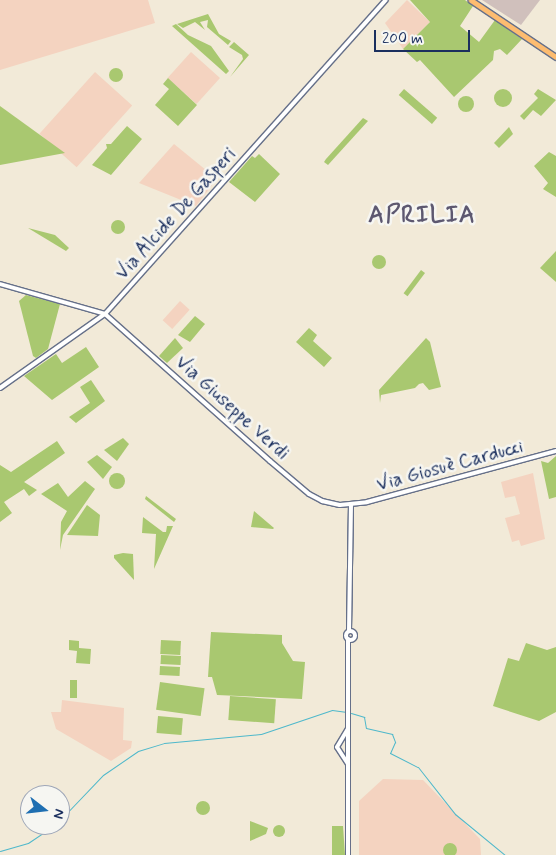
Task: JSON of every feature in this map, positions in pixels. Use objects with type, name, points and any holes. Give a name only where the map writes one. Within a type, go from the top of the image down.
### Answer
[{"type":"main road","points":[[471,0],[556,57]]},
{"type":"street","name":"Via Alcide De Gasperi","points":[[0,388],[105,314],[386,0]]},
{"type":"street","points":[[0,284],[105,314]]},
{"type":"street","name":"Via Giuseppe Verdi","points":[[105,314],[306,492],[322,501],[350,505]]},
{"type":"street","name":"Via Giosuè Carducci","points":[[350,505],[410,492],[556,451]]},
{"type":"street","points":[[348,855],[351,639],[350,505]]},
{"type":"street","points":[[350,631],[346,635],[351,639]]},
{"type":"street","points":[[349,727],[343,741],[337,747],[349,766]]},
{"type":"street","points":[[343,741],[350,748]]},
{"type":"street","points":[[342,754],[350,748]]},
{"type":"shaded area","points":[[0,0],[148,0],[155,23],[0,70]]},
{"type":"shaded area","points":[[407,0],[430,22],[403,49],[385,23]]},
{"type":"shaded area","points":[[482,0],[540,0],[521,25]]},
{"type":"shaded area","points":[[191,52],[220,78],[197,104],[168,78]]},
{"type":"shaded area","points":[[95,72],[132,105],[77,167],[39,134]]},
{"type":"shaded area","points":[[174,144],[217,179],[196,206],[139,183]]},
{"type":"shaded area","points":[[180,301],[190,310],[172,329],[163,320]]},
{"type":"shaded area","points":[[533,473],[545,539],[521,546],[519,540],[512,542],[505,518],[520,514],[515,496],[505,498],[501,482]]},
{"type":"shaded area","points":[[62,700],[124,708],[123,740],[132,741],[131,748],[111,761],[56,729],[51,712],[61,712]]},
{"type":"shaded area","points":[[383,779],[423,780],[480,839],[481,855],[359,855],[359,801]]},
{"type":"green space","points":[[410,0],[465,0],[473,6],[460,26],[479,42],[495,20],[522,39],[507,55],[500,49],[494,51],[493,60],[454,97],[420,60],[417,62],[403,49],[430,22]]},
{"type":"green space","points":[[208,14],[219,34],[231,41],[228,45],[207,27],[208,20],[200,22],[205,30],[195,22],[183,28],[177,24]]},
{"type":"green space","points":[[176,24],[188,35],[211,46],[229,71],[226,74],[172,26]]},
{"type":"green space","points":[[234,42],[249,55],[230,77],[243,59],[242,55],[229,47]]},
{"type":"green space","points":[[116,68],[121,70],[123,75],[121,80],[116,82],[111,80],[109,75],[111,70]]},
{"type":"green space","points":[[168,78],[197,105],[178,126],[155,105],[169,89],[163,84]]},
{"type":"green space","points":[[404,89],[437,118],[432,124],[399,95]]},
{"type":"green space","points":[[499,89],[507,89],[512,94],[510,105],[499,107],[494,102],[494,94]]},
{"type":"green space","points":[[538,89],[556,100],[541,116],[533,110],[524,120],[520,116],[538,98],[534,94]]},
{"type":"green space","points":[[466,96],[472,98],[474,104],[472,110],[466,112],[460,110],[458,104],[460,98]]},
{"type":"green space","points":[[0,106],[65,153],[0,165]]},
{"type":"green space","points":[[363,118],[368,121],[328,165],[324,162],[326,159]]},
{"type":"green space","points":[[127,126],[142,139],[111,175],[92,165],[107,148],[106,144],[111,144]]},
{"type":"green space","points":[[509,127],[513,134],[499,148],[494,143]]},
{"type":"green space","points":[[549,152],[556,156],[556,197],[543,189],[548,183],[534,166]]},
{"type":"green space","points":[[259,154],[280,174],[255,202],[229,182],[252,156],[255,158]]},
{"type":"green space","points":[[115,220],[121,220],[125,227],[121,234],[115,234],[111,230],[111,224]]},
{"type":"green space","points":[[28,228],[55,235],[69,248],[66,251]]},
{"type":"green space","points":[[556,251],[556,282],[540,268]]},
{"type":"green space","points":[[379,255],[384,257],[386,262],[384,267],[379,269],[374,267],[372,262],[374,257]]},
{"type":"green space","points":[[421,270],[425,273],[408,296],[404,293]]},
{"type":"green space","points":[[26,295],[60,304],[48,349],[36,358],[33,356],[19,301]]},
{"type":"green space","points":[[195,316],[205,324],[190,342],[178,335]]},
{"type":"green space","points":[[309,328],[317,335],[313,341],[332,358],[324,367],[296,342]]},
{"type":"green space","points":[[175,338],[183,348],[167,363],[159,356]]},
{"type":"green space","points":[[426,338],[430,342],[441,387],[429,390],[423,383],[419,384],[415,388],[381,395],[380,403],[379,390]]},
{"type":"green space","points":[[86,347],[99,367],[52,400],[24,376],[56,354],[62,363]]},
{"type":"green space","points":[[91,380],[105,401],[76,423],[69,417],[90,403],[80,387]]},
{"type":"green space","points":[[123,438],[129,444],[117,461],[104,450]]},
{"type":"green space","points":[[57,441],[65,453],[24,482],[37,490],[29,496],[24,489],[4,502],[12,513],[0,522],[0,465],[11,472]]},
{"type":"green space","points":[[97,455],[112,467],[103,479],[87,462]]},
{"type":"green space","points":[[556,456],[556,497],[549,499],[541,461],[548,463]]},
{"type":"green space","points":[[117,473],[125,481],[117,489],[109,481]]},
{"type":"green space","points":[[85,481],[95,489],[63,535],[60,550],[61,522],[67,511],[41,494],[58,483],[68,497]]},
{"type":"green space","points":[[146,496],[176,519],[174,522],[145,499]]},
{"type":"green space","points":[[87,505],[100,515],[98,536],[67,535]]},
{"type":"green space","points":[[254,511],[274,528],[251,527]]},
{"type":"green space","points":[[143,517],[163,532],[166,532],[167,526],[173,526],[154,569],[156,534],[142,533]]},
{"type":"green space","points":[[123,553],[133,554],[134,580],[114,558],[114,555]]},
{"type":"green space","points":[[211,632],[282,635],[282,643],[293,661],[305,662],[302,699],[217,695],[212,677],[208,677]]},
{"type":"green space","points":[[69,640],[79,641],[79,648],[91,649],[90,664],[76,663],[77,651],[69,650]]},
{"type":"green space","points":[[161,640],[181,641],[180,655],[160,654]]},
{"type":"green space","points":[[526,643],[547,650],[556,647],[556,712],[539,721],[493,706],[508,658],[519,661]]},
{"type":"green space","points":[[161,655],[181,656],[181,665],[161,664]]},
{"type":"green space","points":[[160,666],[180,667],[180,676],[160,675]]},
{"type":"green space","points":[[70,680],[77,680],[77,698],[70,698]]},
{"type":"green space","points":[[160,682],[205,688],[201,716],[156,710]]},
{"type":"green space","points":[[230,696],[276,699],[274,723],[228,720]]},
{"type":"green space","points":[[158,716],[183,718],[181,735],[157,733]]},
{"type":"green space","points":[[200,801],[206,801],[210,808],[206,815],[200,815],[196,811],[196,805]]},
{"type":"green space","points":[[250,821],[268,828],[266,834],[250,841]]},
{"type":"green space","points":[[277,825],[281,825],[285,831],[281,837],[277,837],[273,833],[273,829]]},
{"type":"green space","points":[[332,826],[343,826],[345,855],[332,855]]},
{"type":"green space","points":[[450,843],[455,845],[457,850],[455,855],[450,857],[445,855],[443,850],[445,845]]},
{"type":"waterway","points":[[70,810],[103,775],[138,751],[164,743],[261,734],[332,710],[347,712]]},
{"type":"waterway","points":[[351,713],[364,717],[366,728],[392,734],[395,742],[390,753],[418,767],[455,814],[505,855]]},
{"type":"waterway","points":[[0,851],[28,843],[40,835]]},
{"type":"district","name":"APRILIA","points":[[422,216]]}]
